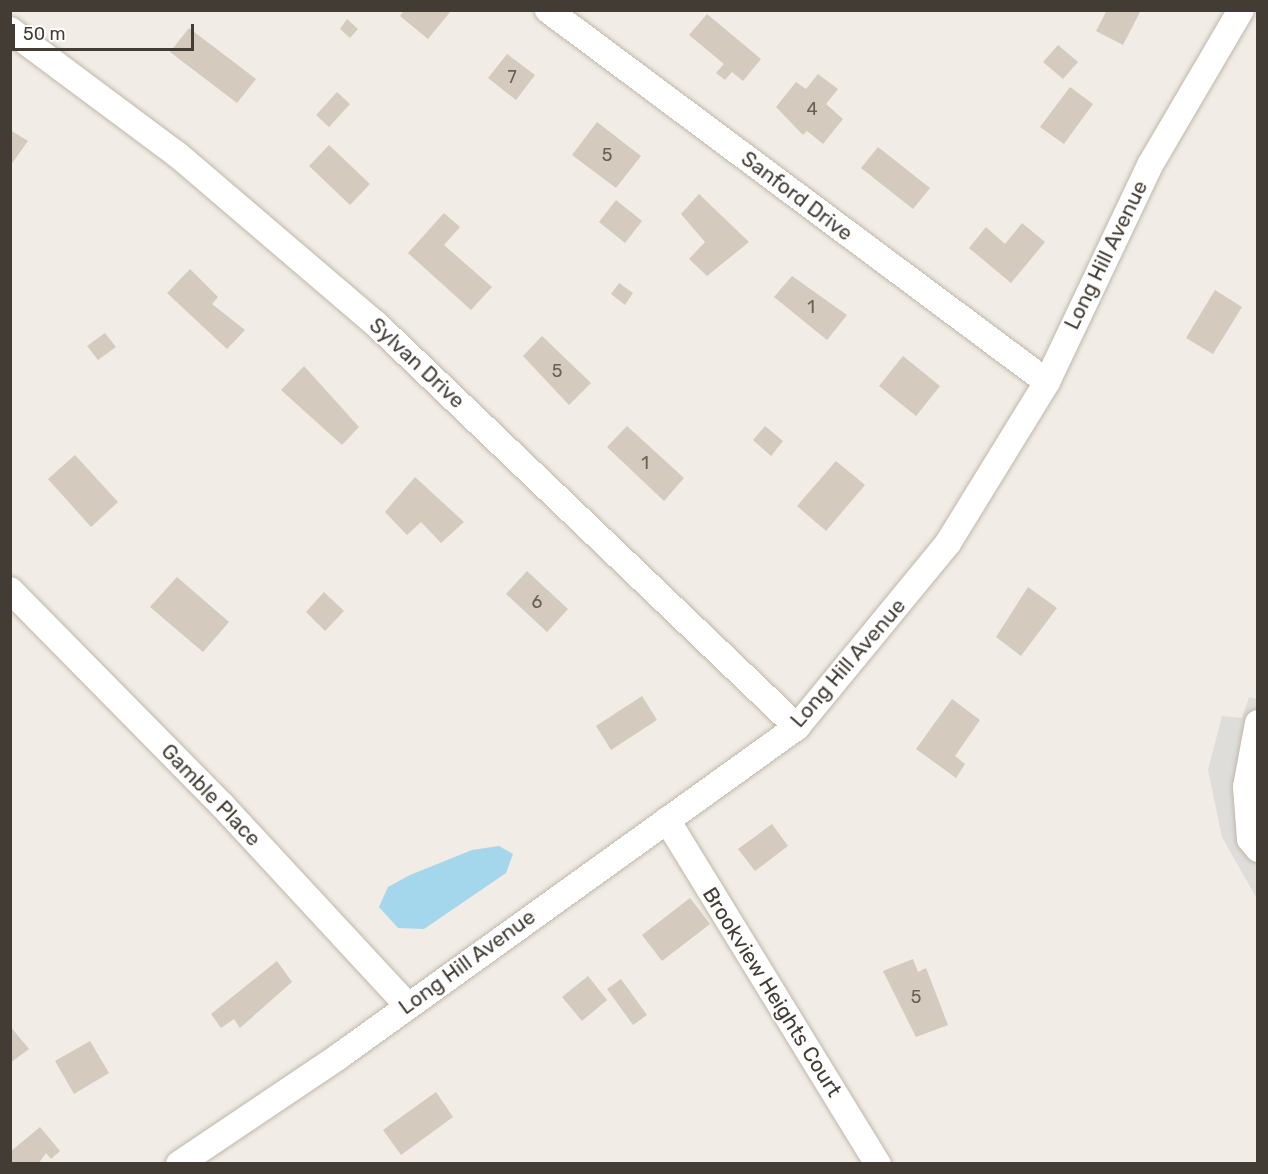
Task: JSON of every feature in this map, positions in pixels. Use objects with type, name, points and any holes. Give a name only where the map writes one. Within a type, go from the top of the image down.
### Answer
[{"type":"street","name":"Sanford Drive","points":[[548,10],[1047,382]]},
{"type":"street","name":"Long Hill Avenue","points":[[179,1164],[407,1005],[797,727],[948,543],[1047,382],[1150,165],[1241,10]]},
{"type":"street","name":"Sylvan Drive","points":[[10,30],[178,155],[376,324],[797,727]]},
{"type":"street","name":"Gamble Place","points":[[10,590],[222,805],[407,1005]]},
{"type":"street","points":[[1257,723],[1246,788],[1250,838],[1257,849]]},
{"type":"street","name":"Brookview Heights Court","points":[[667,820],[878,1164]]},
{"type":"shaded area","points":[[1249,697],[1257,699],[1257,899],[1222,837],[1208,770],[1222,716],[1242,718]]},
{"type":"water","points":[[499,846],[513,854],[506,873],[424,929],[398,928],[379,907],[388,887],[410,875],[472,850]]},
{"type":"building","points":[[404,10],[449,10],[450,12],[428,39],[400,16]]},
{"type":"building","points":[[1107,10],[1141,10],[1123,45],[1096,31]]},
{"type":"building","points":[[707,14],[761,59],[743,81],[732,72],[725,80],[716,73],[724,64],[689,35]]},
{"type":"building","points":[[347,19],[358,29],[350,38],[340,29]]},
{"type":"building","points":[[189,28],[256,79],[237,103],[170,52]]},
{"type":"building","points":[[1058,45],[1078,62],[1063,79],[1043,62]]},
{"type":"building","points":[[507,54],[535,75],[516,100],[488,78]]},
{"type":"building","points":[[818,74],[838,89],[826,104],[843,119],[823,144],[807,131],[803,135],[776,107],[796,82],[806,89]]},
{"type":"building","points":[[1070,87],[1093,104],[1064,144],[1040,127]]},
{"type":"building","points":[[337,92],[350,104],[329,127],[316,115]]},
{"type":"building","points":[[597,122],[641,156],[616,188],[572,155]]},
{"type":"building","points":[[10,130],[28,141],[10,166]]},
{"type":"building","points":[[329,145],[370,184],[350,205],[309,166]]},
{"type":"building","points":[[878,147],[930,188],[913,209],[861,168]]},
{"type":"building","points":[[699,194],[749,242],[707,276],[689,259],[705,242],[681,214]]},
{"type":"building","points":[[616,200],[642,221],[625,243],[599,222]]},
{"type":"building","points":[[444,213],[460,227],[444,245],[492,287],[471,310],[408,253]]},
{"type":"building","points":[[1022,223],[1045,242],[1011,283],[969,248],[986,227],[1005,244]]},
{"type":"building","points":[[190,269],[218,297],[212,304],[245,330],[227,349],[167,293]]},
{"type":"building","points":[[792,276],[847,315],[827,340],[774,297]]},
{"type":"building","points":[[619,283],[633,293],[625,305],[611,294]]},
{"type":"building","points":[[1215,290],[1242,307],[1213,354],[1186,338]]},
{"type":"building","points":[[105,333],[116,347],[98,360],[87,346]]},
{"type":"building","points":[[542,336],[591,383],[569,405],[523,356]]},
{"type":"building","points":[[903,356],[940,386],[916,416],[879,386]]},
{"type":"building","points":[[304,366],[359,427],[342,445],[281,390]]},
{"type":"building","points":[[627,426],[684,478],[664,501],[607,447]]},
{"type":"building","points":[[765,426],[783,441],[771,456],[753,440]]},
{"type":"building","points":[[75,455],[118,502],[91,527],[48,479]]},
{"type":"building","points":[[836,461],[865,485],[826,531],[797,506]]},
{"type":"building","points":[[415,477],[464,522],[441,543],[421,522],[407,535],[385,512]]},
{"type":"building","points":[[527,571],[568,609],[547,632],[506,594]]},
{"type":"building","points":[[177,577],[229,622],[203,652],[150,607]]},
{"type":"building","points":[[1028,587],[1057,608],[1021,656],[996,637]]},
{"type":"building","points":[[324,592],[344,611],[325,631],[306,612]]},
{"type":"building","points":[[642,696],[657,720],[611,750],[596,726]]},
{"type":"building","points":[[952,699],[980,720],[955,756],[965,764],[956,778],[916,749]]},
{"type":"building","points":[[772,824],[788,846],[755,871],[738,849]]},
{"type":"building","points":[[690,898],[710,924],[662,961],[642,935]]},
{"type":"building","points":[[913,959],[918,972],[926,968],[948,1025],[916,1037],[883,971]]},
{"type":"building","points":[[277,961],[292,982],[240,1028],[234,1019],[221,1028],[211,1014]]},
{"type":"building","points":[[588,976],[607,1000],[582,1021],[562,997]]},
{"type":"building","points":[[621,979],[647,1015],[633,1025],[607,989]]},
{"type":"building","points":[[10,1026],[29,1049],[10,1063]]},
{"type":"building","points":[[90,1041],[109,1073],[74,1094],[55,1061]]},
{"type":"building","points":[[436,1092],[453,1117],[401,1155],[383,1130]]},
{"type":"building","points":[[40,1127],[60,1151],[51,1159],[46,1153],[38,1164],[10,1164],[10,1152]]}]
